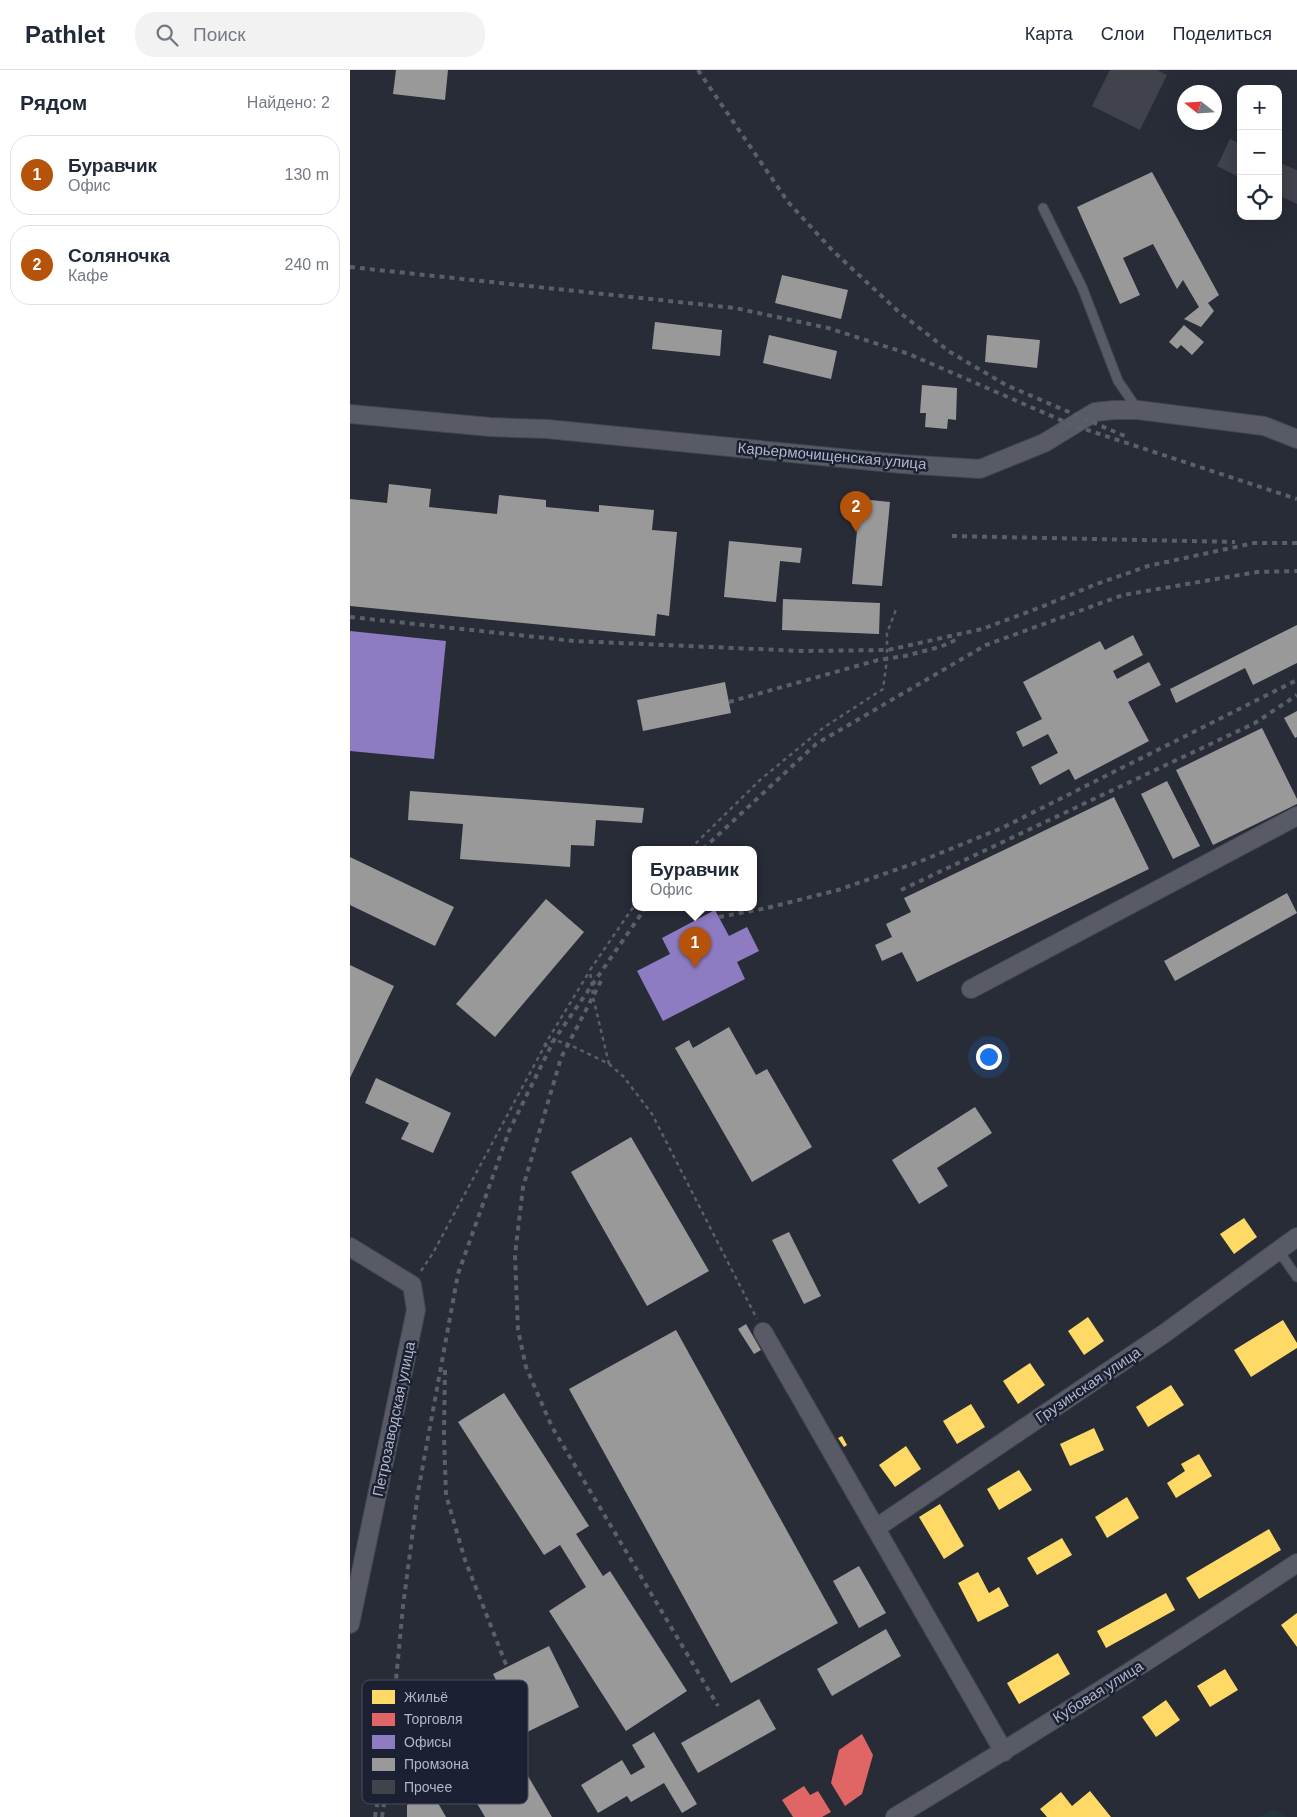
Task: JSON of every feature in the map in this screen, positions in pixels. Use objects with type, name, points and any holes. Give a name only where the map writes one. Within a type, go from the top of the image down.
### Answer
[{"type":"street","name":"Карьермочищенская улица","points":[[350,414],[490,427],[547,429],[902,464],[980,469],[1044,443],[1095,412],[1138,410],[1264,426],[1297,439]]},
{"type":"street","points":[[971,989],[1297,816]]},
{"type":"street","name":"Грузинская улица","points":[[876,1528],[1165,1333],[1297,1237]]},
{"type":"street","points":[[350,1247],[412,1285]]},
{"type":"street","name":"Петрозаводская улица","points":[[350,1624],[416,1310],[412,1285]]},
{"type":"street","points":[[763,1332],[1004,1752]]},
{"type":"street","name":"Кубовая улица","points":[[895,1817],[1004,1752],[1297,1563]]},
{"type":"lane","points":[[1043,208],[1082,287],[1118,381],[1138,410]]},
{"type":"lane","points":[[1278,1250],[1297,1277]]},
{"type":"path","points":[[693,846],[760,780],[824,728],[883,689],[887,659],[887,633],[897,607]]},
{"type":"path","points":[[412,1285],[433,1253],[544,1047],[590,970],[632,909]]},
{"type":"path","points":[[590,970],[593,997],[609,1064]]},
{"type":"path","points":[[544,1047],[554,1040],[568,1044],[609,1064],[623,1076],[652,1114],[763,1332]]},
{"type":"shaded area","points":[[1275,1809],[1287,1817],[1258,1817]]},
{"type":"building: Жильё","points":[[1244,1218],[1257,1237],[1234,1254],[1220,1234]]},
{"type":"building: Жильё","points":[[1088,1317],[1104,1341],[1084,1355],[1068,1331]]},
{"type":"building: Жильё","points":[[1283,1320],[1297,1343],[1297,1348],[1251,1377],[1234,1350]]},
{"type":"building: Жильё","points":[[1030,1363],[1045,1385],[1018,1404],[1003,1381]]},
{"type":"building: Жильё","points":[[1171,1385],[1184,1405],[1148,1427],[1136,1407]]},
{"type":"building: Жильё","points":[[971,1404],[985,1427],[957,1444],[943,1421]]},
{"type":"building: Жильё","points":[[1094,1428],[1104,1450],[1070,1466],[1060,1444]]},
{"type":"building: Жильё","points":[[842,1436],[847,1445],[844,1447],[838,1438]]},
{"type":"building: Жильё","points":[[906,1446],[921,1469],[895,1487],[879,1465]]},
{"type":"building: Жильё","points":[[1199,1454],[1212,1476],[1176,1498],[1167,1483],[1185,1471],[1181,1464]]},
{"type":"building: Жильё","points":[[1019,1470],[1032,1490],[999,1510],[987,1489]]},
{"type":"building: Жильё","points":[[1127,1497],[1139,1518],[1107,1538],[1095,1517]]},
{"type":"building: Жильё","points":[[940,1504],[964,1546],[944,1559],[919,1517]]},
{"type":"building: Жильё","points":[[1269,1529],[1281,1550],[1199,1599],[1186,1578]]},
{"type":"building: Жильё","points":[[1062,1538],[1072,1555],[1037,1575],[1027,1558]]},
{"type":"building: Жильё","points":[[978,1572],[989,1593],[999,1587],[1009,1606],[978,1622],[958,1583]]},
{"type":"building: Жильё","points":[[1166,1593],[1175,1610],[1106,1648],[1097,1631]]},
{"type":"building: Жильё","points":[[1297,1613],[1297,1647],[1281,1625]]},
{"type":"building: Жильё","points":[[1058,1653],[1070,1674],[1019,1704],[1007,1683]]},
{"type":"building: Жильё","points":[[1225,1669],[1238,1690],[1210,1707],[1197,1686]]},
{"type":"building: Жильё","points":[[1166,1700],[1180,1720],[1156,1737],[1142,1717]]},
{"type":"building: Жильё","points":[[1090,1791],[1111,1817],[1047,1817],[1040,1809],[1061,1792],[1072,1806]]},
{"type":"building: Торговля","points":[[862,1734],[873,1755],[862,1794],[845,1806],[831,1783],[839,1750]]},
{"type":"building: Торговля","points":[[804,1786],[810,1795],[818,1791],[831,1812],[822,1817],[793,1817],[782,1800]]},
{"type":"building: Офисы","points":[[350,631],[446,641],[434,759],[350,751]]},
{"type":"building: Офисы","points":[[716,911],[729,936],[747,927],[759,951],[737,962],[745,979],[663,1021],[637,971],[670,954],[662,938]]},
{"type":"building: Промзона","points":[[396,70],[448,70],[445,100],[393,94]]},
{"type":"building: Промзона","points":[[1152,172],[1219,295],[1208,303],[1214,311],[1201,327],[1184,319],[1199,307],[1183,280],[1177,289],[1153,244],[1123,258],[1140,295],[1120,304],[1077,207]]},
{"type":"building: Промзона","points":[[782,275],[848,290],[841,319],[775,303]]},
{"type":"building: Промзона","points":[[655,322],[722,330],[720,356],[652,349]]},
{"type":"building: Промзона","points":[[1184,325],[1204,342],[1192,355],[1181,345],[1177,349],[1169,342]]},
{"type":"building: Промзона","points":[[769,335],[837,351],[831,379],[763,363]]},
{"type":"building: Промзона","points":[[987,335],[1040,340],[1037,368],[985,362]]},
{"type":"building: Промзона","points":[[922,385],[957,388],[956,420],[948,419],[947,429],[925,427],[926,413],[920,413]]},
{"type":"building: Промзона","points":[[389,484],[431,489],[429,507],[497,514],[499,495],[546,500],[546,507],[599,512],[599,505],[654,510],[652,530],[677,532],[669,616],[657,614],[655,636],[350,606],[350,499],[387,503]]},
{"type":"building: Промзона","points":[[860,499],[890,502],[882,586],[852,584]]},
{"type":"building: Промзона","points":[[729,541],[802,548],[800,563],[780,561],[776,602],[724,597]]},
{"type":"building: Промзона","points":[[783,599],[880,603],[879,634],[782,630]]},
{"type":"building: Промзона","points":[[1297,625],[1297,663],[1253,685],[1245,668],[1176,703],[1170,689]]},
{"type":"building: Промзона","points":[[1133,635],[1143,655],[1113,671],[1117,679],[1149,662],[1161,685],[1128,702],[1149,741],[1075,780],[1069,769],[1040,785],[1031,767],[1058,753],[1048,734],[1023,747],[1016,732],[1042,719],[1023,682],[1100,641],[1105,650]]},
{"type":"building: Промзона","points":[[725,682],[731,713],[643,731],[637,700]]},
{"type":"building: Промзона","points":[[1297,711],[1297,737],[1295,738],[1284,718]]},
{"type":"building: Промзона","points":[[1262,728],[1297,799],[1297,804],[1213,845],[1176,770]]},
{"type":"building: Промзона","points":[[1167,781],[1200,846],[1173,859],[1141,794]]},
{"type":"building: Промзона","points":[[410,791],[644,808],[642,823],[596,820],[594,846],[571,845],[570,867],[460,859],[463,824],[408,820]]},
{"type":"building: Промзона","points":[[1114,797],[1149,869],[917,982],[902,952],[882,961],[875,945],[892,937],[886,924],[911,912],[904,898]]},
{"type":"building: Промзона","points":[[350,857],[454,907],[435,946],[350,905]]},
{"type":"building: Промзона","points":[[1287,893],[1297,913],[1175,981],[1164,961]]},
{"type":"building: Промзона","points":[[546,899],[584,932],[495,1037],[456,1004]]},
{"type":"building: Промзона","points":[[350,965],[394,986],[350,1078]]},
{"type":"building: Промзона","points":[[729,1027],[756,1075],[767,1069],[812,1147],[752,1182],[675,1048],[689,1040],[693,1048]]},
{"type":"building: Промзона","points":[[376,1078],[451,1113],[433,1153],[401,1139],[409,1123],[365,1103]]},
{"type":"building: Промзона","points":[[975,1107],[992,1133],[937,1168],[948,1186],[919,1204],[892,1160]]},
{"type":"building: Промзона","points":[[631,1137],[709,1271],[647,1306],[571,1172]]},
{"type":"building: Промзона","points":[[789,1232],[821,1296],[804,1304],[772,1240]]},
{"type":"building: Промзона","points":[[746,1324],[761,1350],[754,1354],[738,1329]]},
{"type":"building: Промзона","points":[[676,1330],[838,1623],[731,1683],[569,1389]]},
{"type":"building: Промзона","points":[[504,1393],[589,1526],[576,1534],[603,1576],[610,1571],[687,1691],[626,1731],[549,1611],[586,1587],[560,1545],[544,1555],[458,1422]]},
{"type":"building: Промзона","points":[[859,1566],[886,1613],[859,1628],[833,1581]]},
{"type":"building: Промзона","points":[[886,1629],[901,1656],[832,1696],[817,1669]]},
{"type":"building: Промзона","points":[[549,1646],[579,1707],[528,1732],[528,1680],[496,1680],[493,1674]]},
{"type":"building: Промзона","points":[[759,1699],[776,1729],[698,1773],[681,1743]]},
{"type":"building: Промзона","points":[[654,1732],[697,1804],[682,1813],[664,1783],[631,1802],[627,1796],[598,1813],[581,1785],[622,1760],[631,1775],[645,1767],[632,1745]]},
{"type":"building: Промзона","points":[[528,1776],[552,1817],[485,1817],[477,1804],[528,1804]]},
{"type":"building: Промзона","points":[[438,1804],[446,1817],[407,1817],[407,1805]]},
{"type":"building: Прочее","points":[[1110,70],[1157,70],[1167,75],[1140,130],[1092,106]]},
{"type":"building: Прочее","points":[[1230,139],[1237,142],[1237,176],[1217,166]]},
{"type":"building: Прочее","points":[[1282,164],[1297,170],[1297,204],[1282,197]]},
{"type":"railway","points":[[698,70],[788,202],[833,251],[899,312],[950,352],[1006,385],[1127,437]]},
{"type":"railway","points":[[350,267],[735,308],[828,328],[909,354],[1072,425],[1297,499]]},
{"type":"railway","points":[[952,536],[1235,542]]},
{"type":"railway","points":[[350,617],[574,641],[802,651],[888,650],[982,629],[1148,566],[1254,543],[1297,543]]},
{"type":"railway","points":[[706,846],[816,744],[986,645],[1123,595],[1257,572],[1297,571]]},
{"type":"railway","points":[[729,702],[878,660],[905,656],[940,647],[958,639]]},
{"type":"railway","points":[[757,910],[838,890],[921,861],[1002,828],[1297,680]]},
{"type":"railway","points":[[901,890],[1255,723],[1297,695]]},
{"type":"railway","points":[[396,1680],[403,1606],[418,1492],[458,1274],[509,1131],[554,1040],[643,911]]},
{"type":"railway","points":[[719,917],[751,911]]},
{"type":"railway","points":[[601,981],[561,1058],[523,1187],[515,1255],[518,1330],[526,1367],[552,1427],[718,1706]]},
{"type":"railway","points":[[445,1370],[444,1435],[446,1495],[465,1560],[507,1667]]},
{"type":"railway","points":[[375,1817],[377,1804]]},
{"type":"railway","points":[[382,1817],[384,1804]]},
{"type":"place","name":"Соляночка","points":[[856,532]]},
{"type":"place","name":"Буравчик","points":[[695,968]]}]
